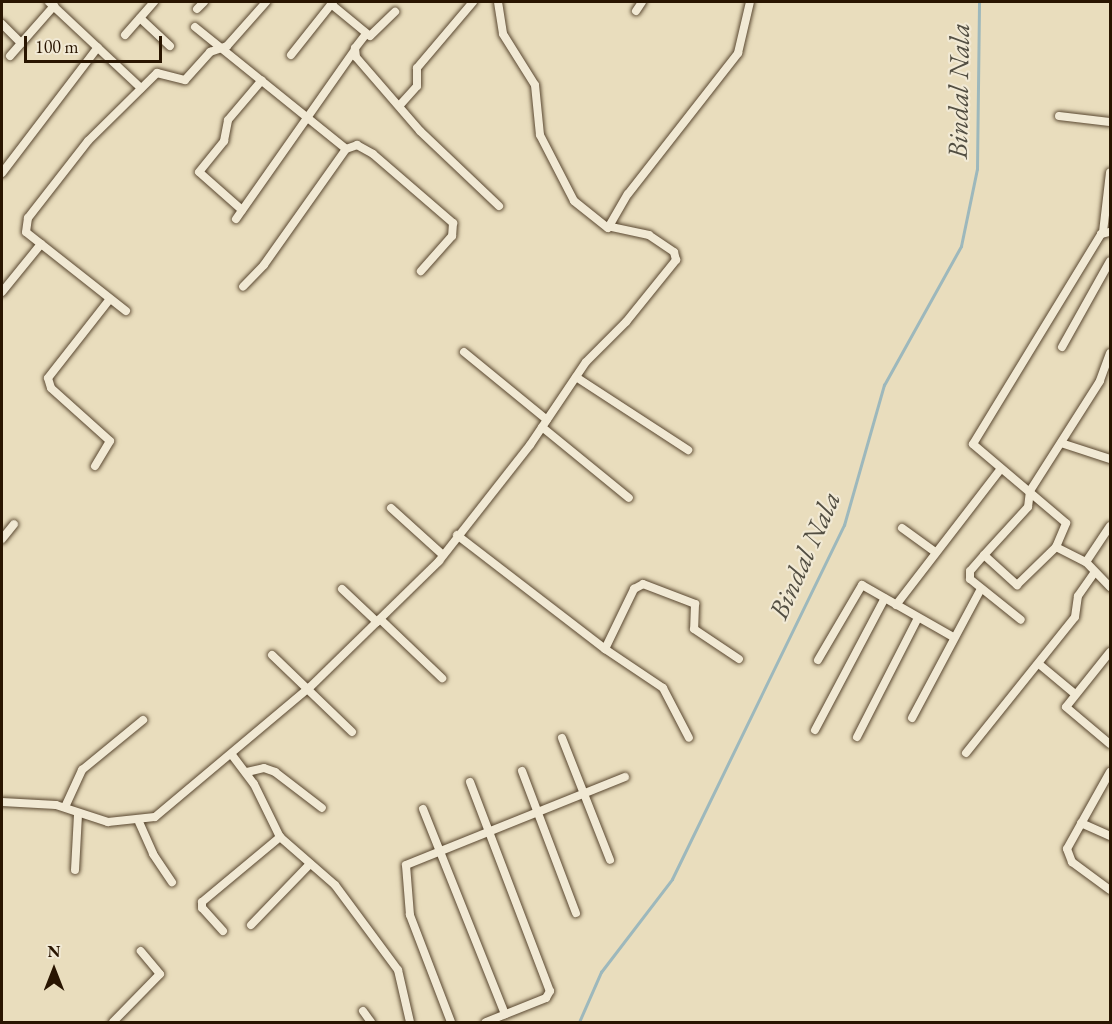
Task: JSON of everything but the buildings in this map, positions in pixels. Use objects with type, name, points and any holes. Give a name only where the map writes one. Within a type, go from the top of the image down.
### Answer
[{"type":"street","points":[[125,35],[154,2]]},
{"type":"street","points":[[197,9],[204,2]]},
{"type":"street","points":[[126,311],[26,232],[28,218],[88,141],[141,88],[159,72],[182,81],[210,52],[224,49],[266,2]]},
{"type":"street","points":[[400,105],[417,86],[417,68],[473,2]]},
{"type":"street","points":[[2,802],[65,807],[78,814],[108,822],[139,822],[155,817],[232,755],[309,688],[443,555],[545,423],[591,356],[626,322],[677,257],[649,235],[599,224],[571,197],[540,135],[536,85],[503,34],[498,2]]},
{"type":"street","points":[[636,11],[642,2]]},
{"type":"street","points":[[611,227],[628,194],[738,53],[750,2]]},
{"type":"street","points":[[291,55],[332,3],[366,34],[375,35],[394,12]]},
{"type":"street","points":[[10,56],[51,4],[141,88]]},
{"type":"street","points":[[140,18],[170,46]]},
{"type":"street","points":[[2,24],[21,43]]},
{"type":"street","points":[[195,27],[346,149]]},
{"type":"street","points":[[236,219],[366,34]]},
{"type":"street","points":[[2,173],[98,46]]},
{"type":"street","points":[[354,51],[420,131],[499,206]]},
{"type":"street","points":[[242,210],[199,172],[224,141],[228,120],[262,80]]},
{"type":"street","points":[[1059,116],[1110,122]]},
{"type":"street","points":[[243,287],[264,265],[346,149],[357,145],[373,154],[453,223],[452,236],[421,271]]},
{"type":"street","points":[[984,555],[1017,585],[1056,547],[1066,523],[1030,491],[1000,470],[976,449],[974,441],[1107,232],[1110,172]]},
{"type":"street","points":[[2,292],[41,244]]},
{"type":"street","points":[[1062,347],[1110,261]]},
{"type":"street","points":[[95,466],[110,441],[51,388],[48,378],[110,299]]},
{"type":"street","points":[[464,352],[629,498]]},
{"type":"street","points":[[1021,620],[971,582],[969,574],[1028,507],[1030,491],[1100,381],[1110,353]]},
{"type":"street","points":[[576,377],[688,450]]},
{"type":"street","points":[[1061,443],[1110,459]]},
{"type":"street","points":[[896,605],[1000,470]]},
{"type":"street","points":[[391,508],[443,555]]},
{"type":"street","points":[[2,539],[14,524]]},
{"type":"street","points":[[1086,562],[1110,526]]},
{"type":"street","points":[[902,528],[935,552]]},
{"type":"street","points":[[458,535],[605,649],[663,688],[689,738]]},
{"type":"street","points":[[1056,547],[1086,562],[1110,586]]},
{"type":"street","points":[[966,753],[1040,664],[1075,617],[1078,596],[1095,572]]},
{"type":"street","points":[[605,649],[634,589],[643,584],[695,604],[694,629],[739,659]]},
{"type":"street","points":[[818,660],[857,587],[863,585],[953,637]]},
{"type":"street","points":[[342,589],[442,678]]},
{"type":"street","points":[[912,718],[953,637],[981,589]]},
{"type":"street","points":[[814,730],[885,598]]},
{"type":"street","points":[[857,738],[918,618]]},
{"type":"street","points":[[1110,652],[1075,694],[1067,709],[1110,744]]},
{"type":"street","points":[[272,655],[309,688],[352,732]]},
{"type":"street","points":[[1040,664],[1075,694]]},
{"type":"street","points":[[65,807],[82,770],[143,720]]},
{"type":"street","points":[[562,738],[610,860]]},
{"type":"street","points":[[232,755],[247,772],[280,837],[346,899],[398,970],[410,1023]]},
{"type":"street","points":[[247,772],[264,768],[275,771],[322,808]]},
{"type":"street","points":[[522,771],[536,815],[576,913]]},
{"type":"street","points":[[1110,772],[1067,849],[1068,858],[1110,890]]},
{"type":"street","points":[[451,1023],[410,915],[404,870],[409,862],[536,815],[625,777]]},
{"type":"street","points":[[470,782],[550,991],[546,998],[486,1023]]},
{"type":"street","points":[[423,809],[505,1014]]},
{"type":"street","points":[[75,870],[78,814]]},
{"type":"street","points":[[139,822],[153,854],[172,882]]},
{"type":"street","points":[[1081,823],[1110,836]]},
{"type":"street","points":[[223,931],[202,908],[202,902],[280,837]]},
{"type":"street","points":[[251,925],[310,864]]},
{"type":"street","points":[[113,1023],[160,974],[141,951]]},
{"type":"street","points":[[363,1011],[371,1023]]},
{"type":"waterway","name":"Bindal Nala","points":[[579,1022],[601,972],[672,879],[844,525],[884,385],[961,246],[977,169],[979,2]]}]
